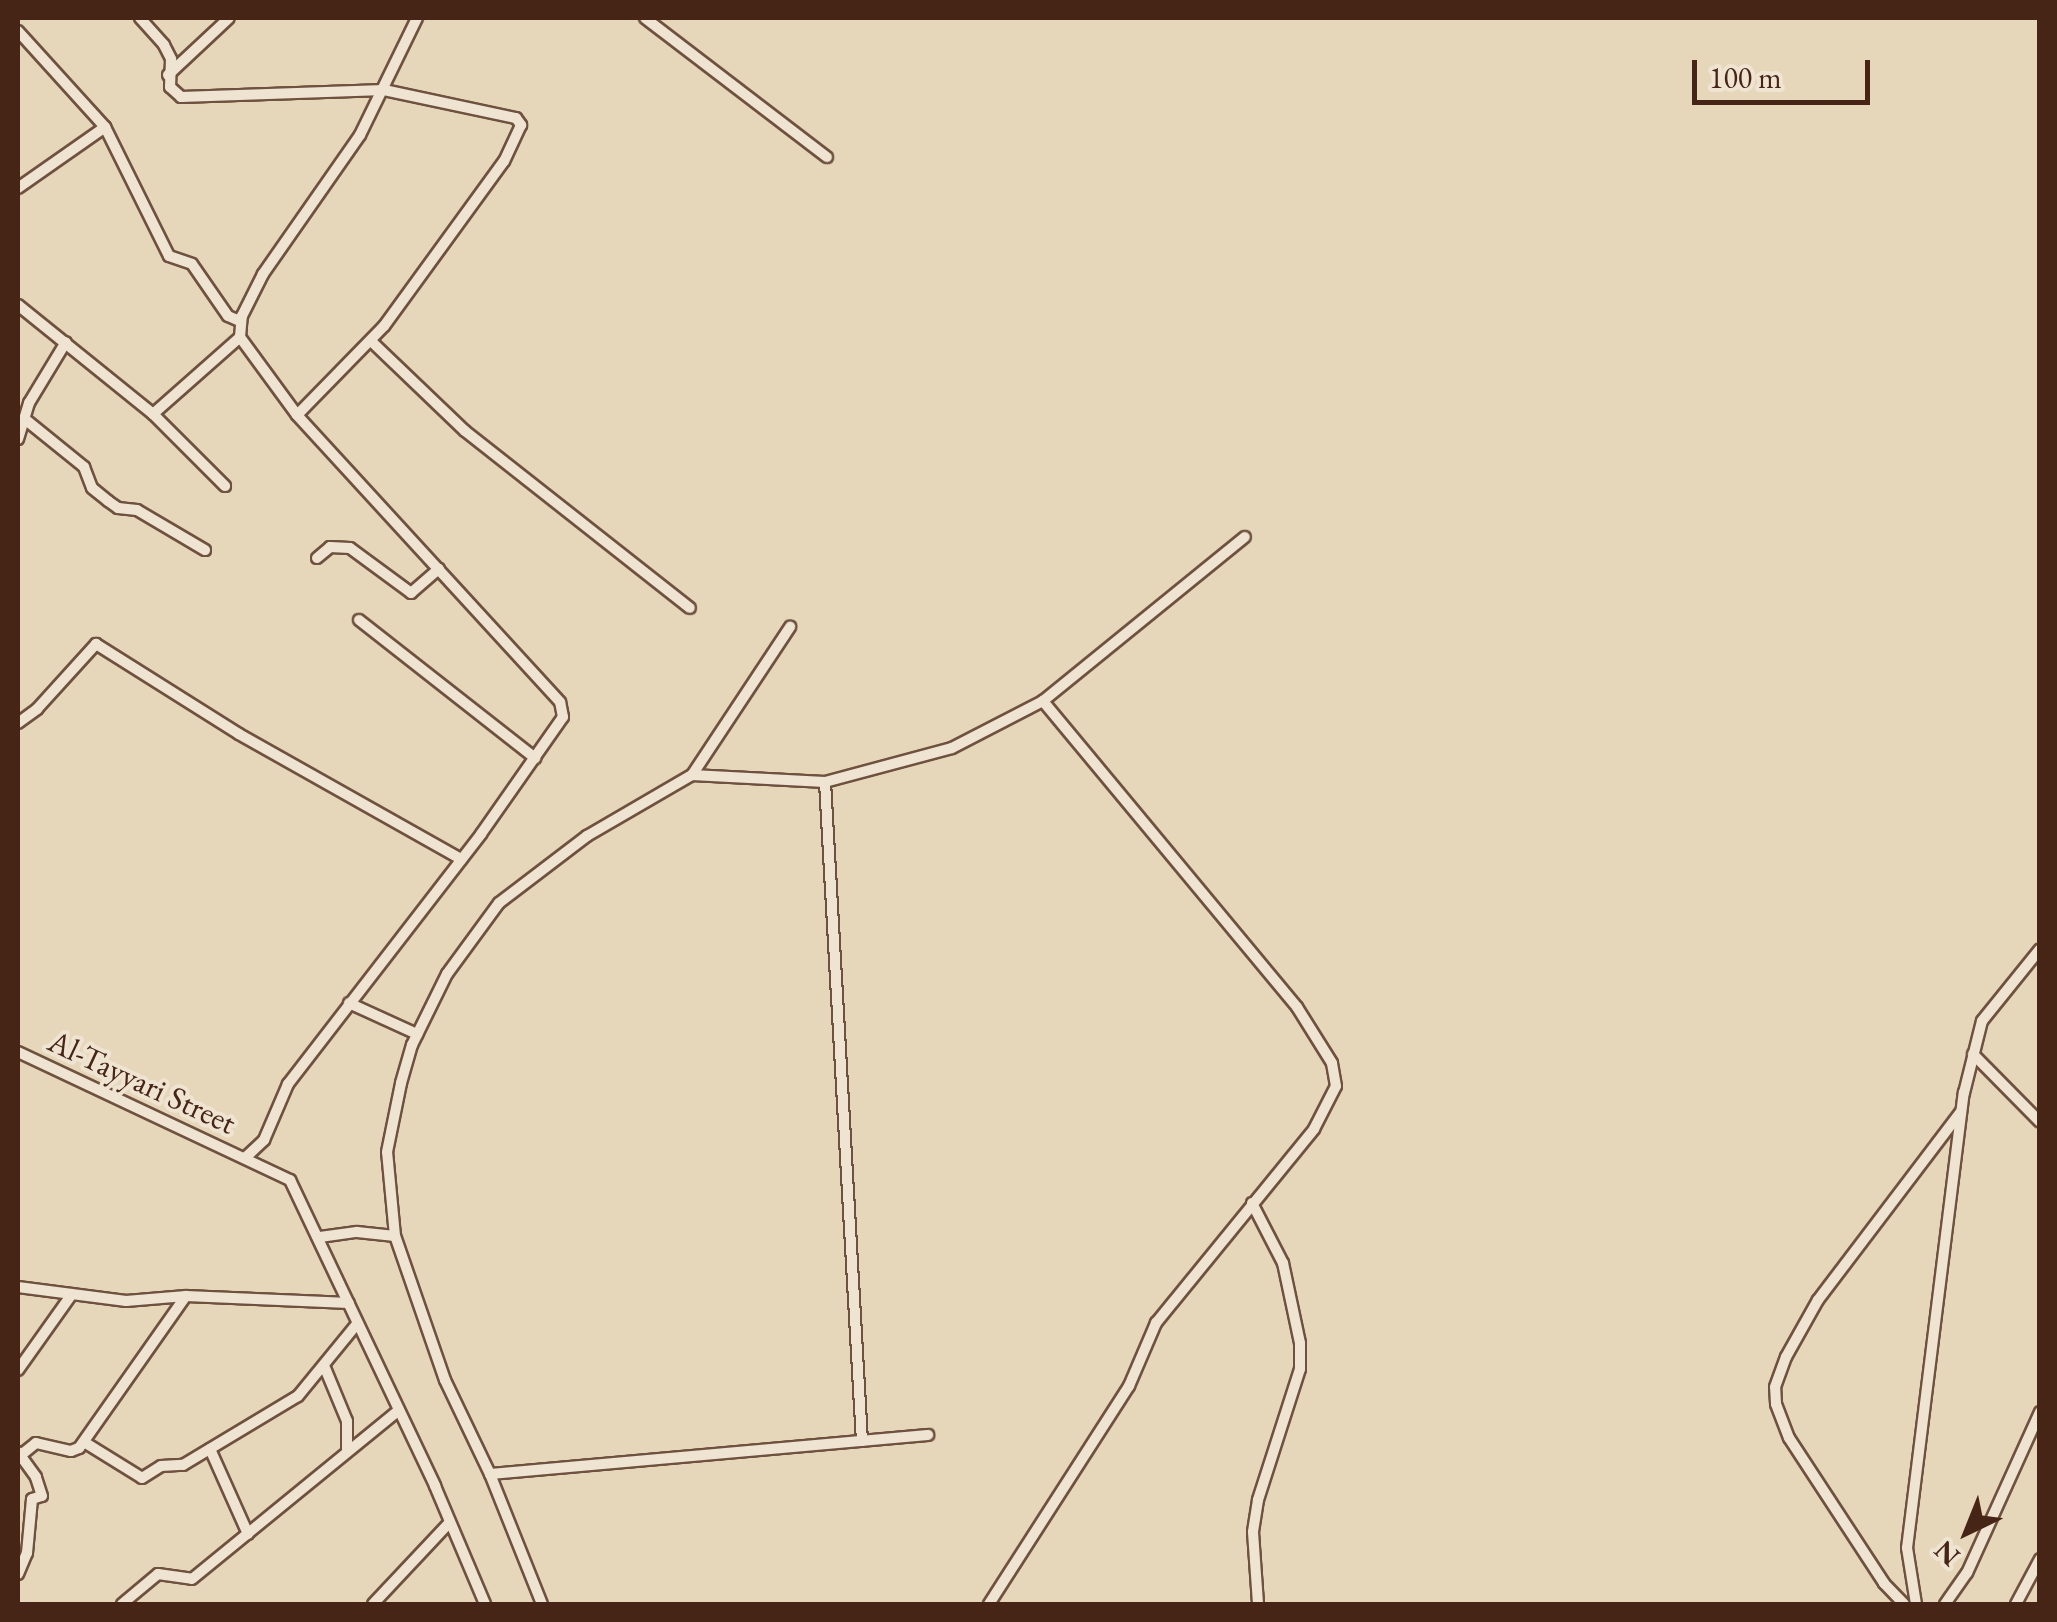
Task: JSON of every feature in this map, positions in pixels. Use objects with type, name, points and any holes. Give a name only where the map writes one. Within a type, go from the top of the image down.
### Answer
[{"type":"street","points":[[140,18],[171,59],[170,87],[181,97],[384,90],[516,118],[521,126],[504,161],[371,341],[297,414]]},
{"type":"street","points":[[168,76],[229,18]]},
{"type":"street","points":[[246,1157],[264,1140],[288,1084],[562,723],[560,702],[297,414],[240,337],[240,322],[264,274],[352,146],[384,90],[417,18]]},
{"type":"street","points":[[645,18],[826,157]]},
{"type":"street","points":[[18,31],[105,127],[169,256],[192,264],[228,316],[240,322]]},
{"type":"street","points":[[18,188],[105,127]]},
{"type":"street","points":[[18,305],[153,414],[225,486]]},
{"type":"street","points":[[153,414],[240,337]]},
{"type":"street","points":[[371,341],[465,432],[690,608]]},
{"type":"street","points":[[18,439],[29,403],[66,342]]},
{"type":"street","points":[[26,420],[84,467],[92,488],[108,502],[118,508],[136,510],[205,550]]},
{"type":"street","points":[[692,775],[825,782],[952,748],[1043,701],[1245,537]]},
{"type":"street","points":[[317,558],[330,547],[350,548],[411,592],[439,568]]},
{"type":"street","points":[[359,620],[535,758]]},
{"type":"street","points":[[542,1604],[490,1474],[444,1380],[395,1236],[387,1152],[400,1084],[417,1034],[447,974],[499,903],[587,836],[692,775],[790,627]]},
{"type":"street","points":[[18,723],[37,709],[96,644],[239,734],[461,860]]},
{"type":"street","points":[[989,1604],[1128,1386],[1156,1324],[1328,1108],[1336,1086],[1332,1063],[1268,970],[1043,701]]},
{"type":"street","points":[[825,782],[862,1440]]},
{"type":"street","points":[[1916,1604],[1908,1548],[1961,1112],[1973,1054],[1988,1011],[2040,949]]},
{"type":"street","points":[[350,1002],[417,1034]]},
{"type":"street","name":"Al-Tayyari Street","points":[[18,1052],[290,1180],[320,1237],[485,1604]]},
{"type":"street","points":[[1973,1054],[2040,1122]]},
{"type":"street","points":[[1904,1604],[1884,1582],[1789,1438],[1776,1404],[1776,1387],[1786,1357],[1818,1300],[1961,1112]]},
{"type":"street","points":[[1252,1203],[1283,1263],[1300,1343],[1300,1369],[1258,1500],[1253,1532],[1258,1604]]},
{"type":"street","points":[[320,1237],[357,1232],[395,1236]]},
{"type":"street","points":[[18,1287],[126,1301],[186,1296],[349,1302]]},
{"type":"street","points":[[18,1370],[72,1294]]},
{"type":"street","points":[[18,1574],[27,1553],[32,1500],[42,1496],[19,1453],[33,1444],[71,1450],[84,1442],[186,1296]]},
{"type":"street","points":[[84,1442],[142,1478],[161,1466],[183,1465],[272,1415],[325,1368],[356,1324]]},
{"type":"street","points":[[325,1368],[347,1422],[347,1449]]},
{"type":"street","points":[[122,1604],[158,1574],[192,1579],[399,1410]]},
{"type":"street","points":[[1945,1604],[1967,1574],[2040,1412]]},
{"type":"street","points":[[490,1474],[928,1436]]},
{"type":"street","points":[[210,1449],[248,1534]]},
{"type":"street","points":[[373,1604],[450,1522]]},
{"type":"street","points":[[2016,1604],[2040,1558]]}]
